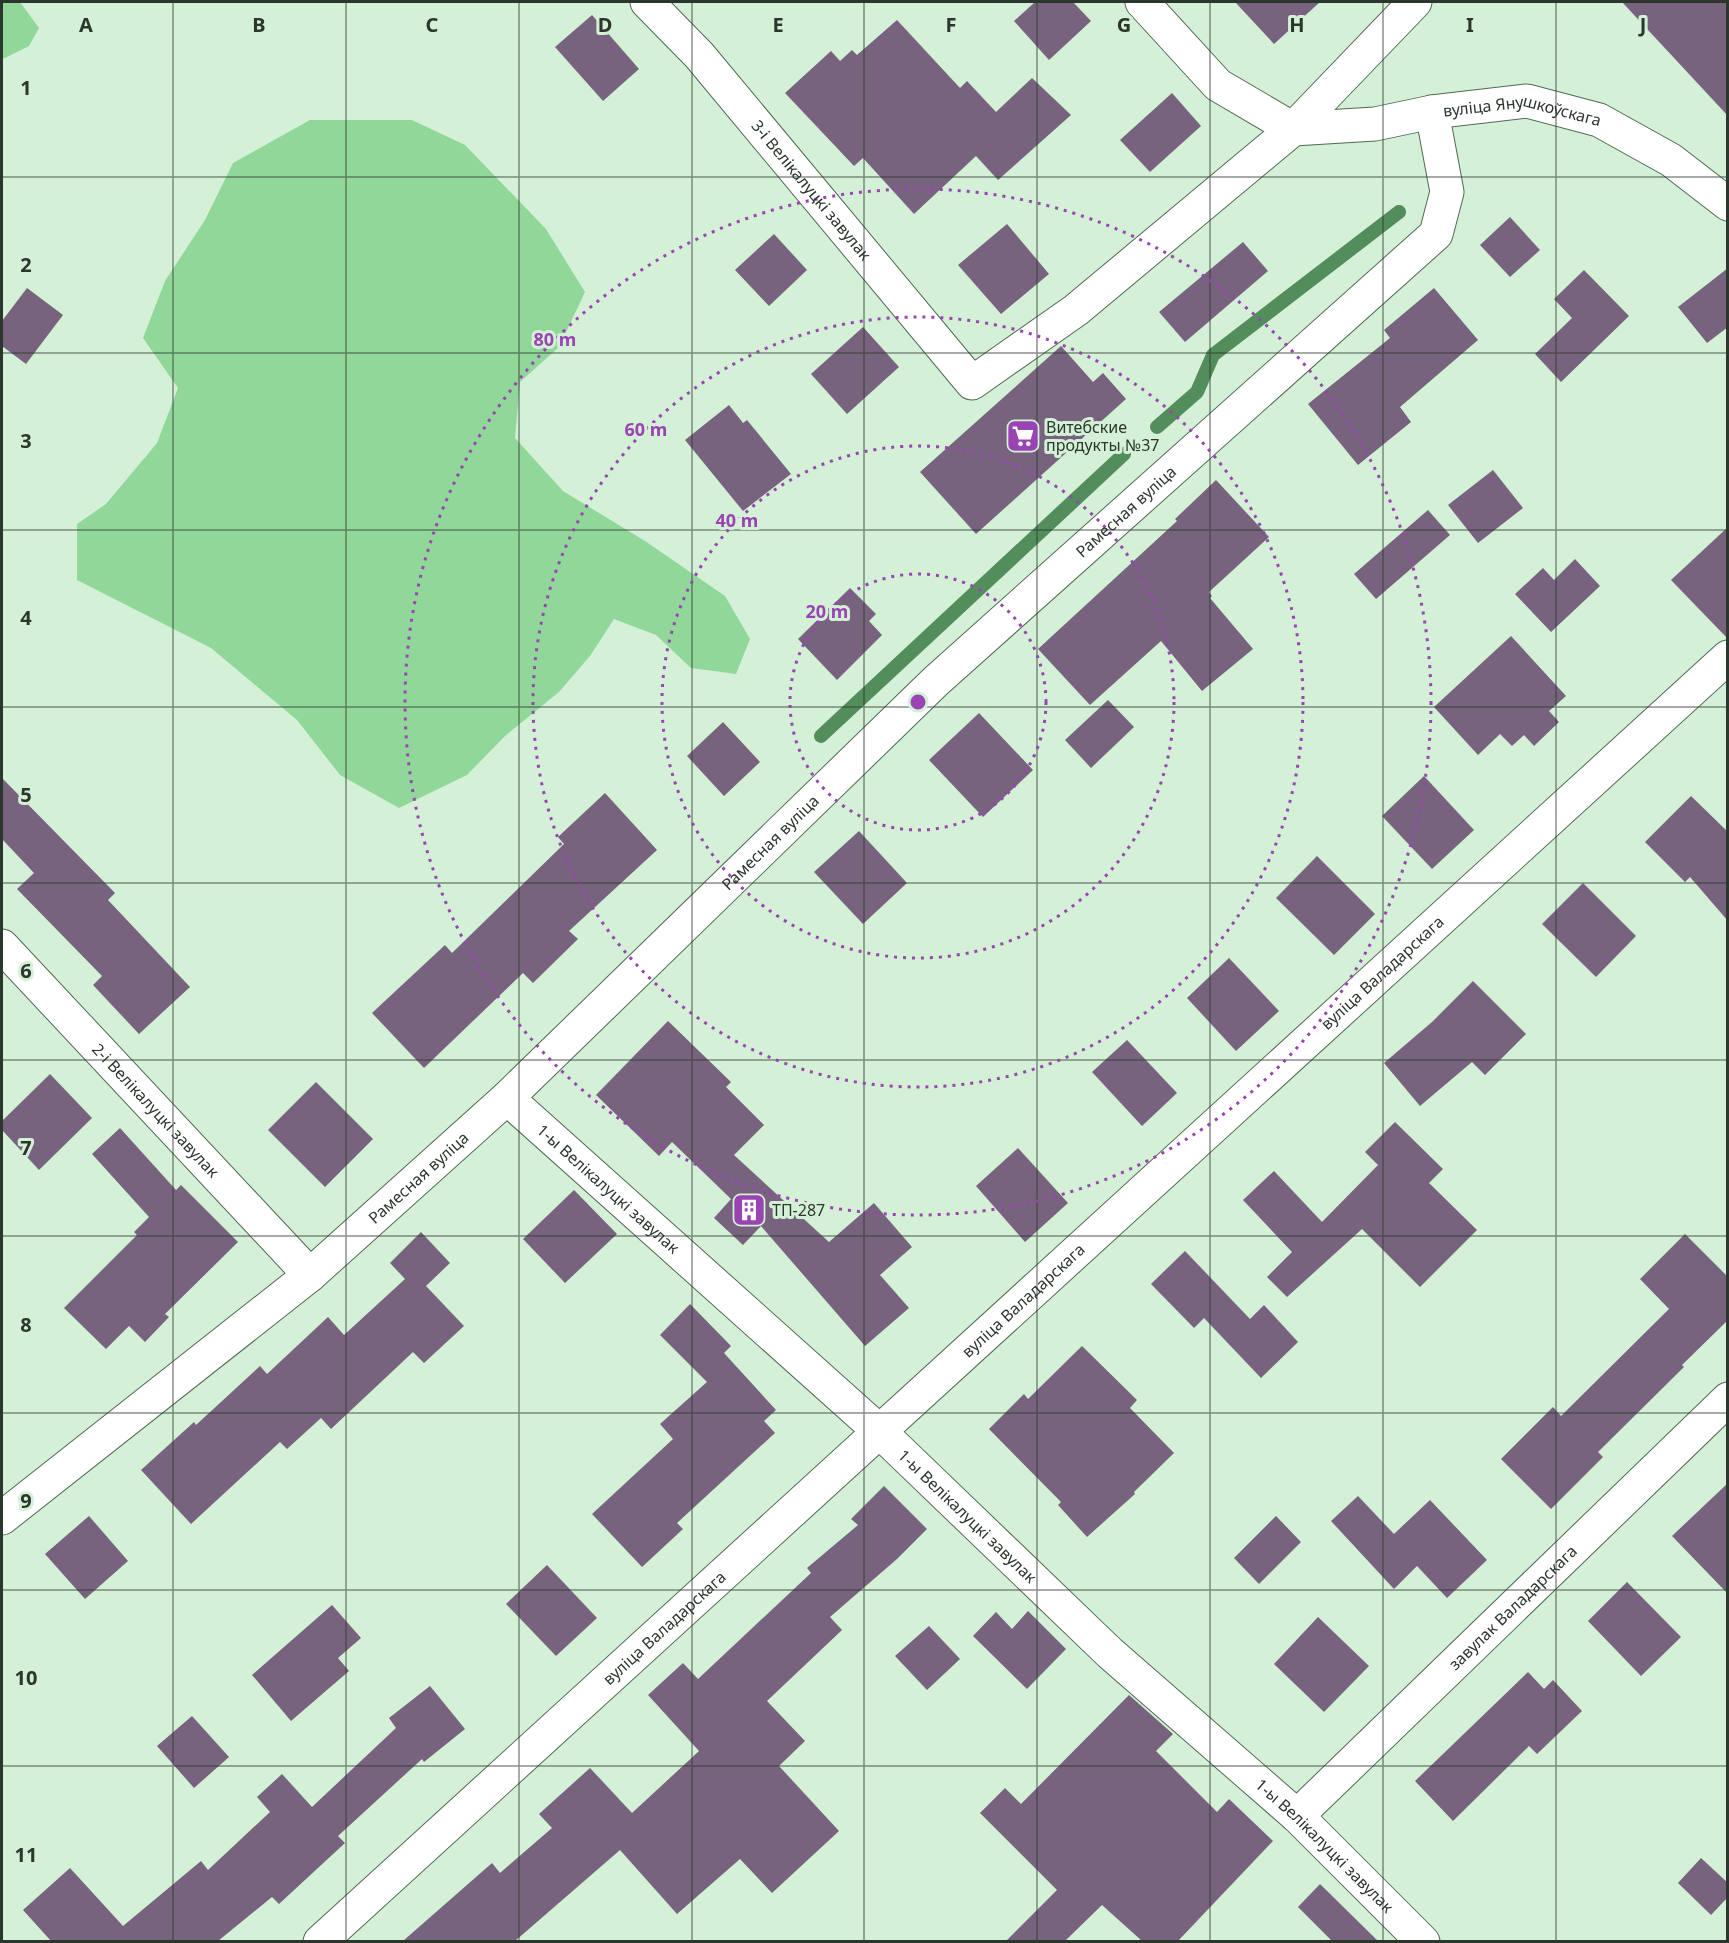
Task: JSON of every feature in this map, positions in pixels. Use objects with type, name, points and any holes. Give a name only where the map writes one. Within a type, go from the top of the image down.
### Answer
[{"type":"street","name":"3-і Велікалуцкі завулак","points":[[647,2],[699,55],[972,383],[1076,310],[1293,129]]},
{"type":"street","points":[[1142,2],[1218,85],[1293,129],[1415,2]]},
{"type":"street","name":"вуліца Янушкоўскага","points":[[1293,129],[1375,124],[1431,112],[1527,101],[1599,120],[1671,160],[1728,204]]},
{"type":"street","name":"Рамесная вуліца","points":[[2,1518],[310,1275],[507,1098],[936,681],[1436,234],[1448,192],[1431,112]]},
{"type":"street","name":"вуліца Валадарскага","points":[[320,1941],[1728,657]]},
{"type":"street","name":"2-і Велікалуцкі завулак","points":[[2,946],[310,1275]]},
{"type":"street","name":"1-ы Велікалуцкі завулак","points":[[507,1098],[878,1430],[1110,1653],[1297,1816],[1421,1941]]},
{"type":"street","name":"завулак Валадарскага","points":[[1297,1816],[1728,1399]]},
{"type":"green space","points":[[2,2],[20,2],[39,28],[29,46],[5,58],[2,58]]},
{"type":"green space","points":[[310,120],[412,120],[465,145],[546,229],[585,292],[559,347],[520,382],[515,438],[563,491],[645,541],[725,596],[750,639],[736,674],[691,668],[656,635],[614,619],[590,656],[559,692],[505,736],[467,775],[399,808],[340,775],[297,720],[211,648],[77,580],[77,524],[106,504],[157,443],[178,388],[143,338],[165,281],[205,220],[233,163]]},
{"type":"building","points":[[1035,2],[1073,2],[1091,21],[1049,60],[1014,21]]},
{"type":"building","points":[[1235,2],[1320,2],[1274,44]]},
{"type":"building","points":[[1622,2],[1728,2],[1728,116]]},
{"type":"building","points":[[592,15],[639,69],[603,101],[555,47]]},
{"type":"building","points":[[897,20],[960,88],[967,81],[996,112],[1032,78],[1071,115],[998,180],[976,156],[914,214],[863,158],[854,166],[785,93],[831,51],[840,61],[852,50],[857,55]]},
{"type":"building","points":[[1172,93],[1201,126],[1150,172],[1120,140]]},
{"type":"building","points":[[1510,217],[1540,250],[1510,277],[1480,245]]},
{"type":"building","points":[[1007,224],[1049,274],[1001,314],[958,265]]},
{"type":"building","points":[[774,234],[807,270],[769,306],[735,270]]},
{"type":"building","points":[[1243,242],[1268,271],[1185,342],[1159,312]]},
{"type":"building","points":[[1728,268],[1728,327],[1707,343],[1678,307]]},
{"type":"building","points":[[1584,270],[1629,316],[1561,382],[1535,354],[1572,318],[1554,299]]},
{"type":"building","points":[[27,288],[63,315],[26,364],[2,346],[2,321]]},
{"type":"building","points":[[1434,288],[1478,340],[1400,407],[1411,422],[1358,465],[1308,404],[1390,338],[1384,330]]},
{"type":"building","points":[[863,327],[899,367],[847,414],[811,374]]},
{"type":"building","name":"Витебские продукты №37","points":[[1061,346],[1093,382],[1103,373],[1126,399],[976,534],[920,472]]},
{"type":"building","points":[[729,405],[743,423],[747,420],[791,474],[743,511],[685,440]]},
{"type":"building","points":[[1493,470],[1523,508],[1478,543],[1448,505]]},
{"type":"building","points":[[1216,480],[1269,537],[1209,592],[1212,596],[1210,598],[1253,649],[1202,691],[1161,641],[1090,705],[1038,649],[1177,521],[1175,519]]},
{"type":"building","points":[[1428,510],[1450,535],[1376,599],[1354,574]]},
{"type":"building","points":[[1728,527],[1728,639],[1671,580]]},
{"type":"building","points":[[1575,559],[1600,586],[1551,632],[1515,594],[1543,568],[1554,580]]},
{"type":"building","points":[[850,588],[876,614],[869,621],[882,635],[837,680],[798,639]]},
{"type":"building","points":[[1511,636],[1566,696],[1549,711],[1559,722],[1534,746],[1524,735],[1512,746],[1500,734],[1478,755],[1434,707]]},
{"type":"building","points":[[1108,700],[1134,727],[1091,768],[1065,740]]},
{"type":"building","points":[[979,713],[1033,770],[983,817],[929,760]]},
{"type":"building","points":[[723,722],[760,762],[724,796],[687,756]]},
{"type":"building","points":[[1424,776],[1474,830],[1432,869],[1382,816]]},
{"type":"building","points":[[2,778],[115,893],[108,900],[190,987],[139,1034],[93,985],[102,976],[17,889],[34,873],[2,839]]},
{"type":"building","points":[[605,793],[657,850],[569,931],[578,939],[533,983],[523,973],[424,1068],[372,1013],[445,945],[452,953],[564,844],[558,837]]},
{"type":"building","points":[[1691,796],[1728,832],[1728,921],[1690,877],[1685,882],[1645,842]]},
{"type":"building","points":[[859,831],[907,883],[863,924],[814,872]]},
{"type":"building","points":[[1317,856],[1375,914],[1334,955],[1276,898]]},
{"type":"building","points":[[1583,883],[1636,936],[1596,977],[1542,924]]},
{"type":"building","points":[[1229,958],[1279,1011],[1236,1051],[1187,998]]},
{"type":"building","points":[[1473,981],[1526,1034],[1485,1075],[1472,1062],[1420,1106],[1384,1063],[1432,1022]]},
{"type":"building","points":[[668,1021],[731,1082],[726,1087],[764,1125],[734,1155],[829,1242],[874,1203],[912,1247],[880,1275],[909,1308],[865,1346],[761,1226],[743,1245],[714,1218],[731,1199],[672,1142],[659,1156],[596,1095]]},
{"type":"building","points":[[1127,1040],[1177,1093],[1142,1126],[1092,1072]]},
{"type":"building","points":[[50,1074],[92,1118],[39,1170],[2,1130],[2,1121]]},
{"type":"building","points":[[316,1082],[373,1139],[325,1187],[268,1130]]},
{"type":"building","points":[[1395,1122],[1443,1169],[1429,1183],[1477,1230],[1420,1287],[1362,1229],[1287,1297],[1267,1277],[1292,1252],[1243,1200],[1274,1171],[1322,1222],[1378,1165],[1365,1152]]},
{"type":"building","points":[[120,1128],[176,1190],[181,1185],[238,1242],[165,1314],[169,1317],[145,1342],[129,1326],[106,1349],[64,1308],[137,1235],[134,1232],[149,1217],[92,1154]]},
{"type":"building","points":[[1018,1148],[1068,1203],[1025,1242],[976,1186]]},
{"type":"building","points":[[574,1190],[617,1234],[565,1283],[523,1239]]},
{"type":"building","points":[[421,1232],[450,1263],[426,1286],[464,1326],[424,1363],[413,1352],[331,1429],[321,1418],[287,1449],[280,1442],[191,1524],[141,1470],[194,1422],[196,1425],[260,1366],[267,1374],[328,1317],[344,1335],[405,1279],[390,1263]]},
{"type":"building","points":[[1685,1234],[1728,1277],[1728,1320],[1598,1452],[1603,1457],[1551,1509],[1501,1459],[1553,1407],[1561,1416],[1669,1309],[1640,1279]]},
{"type":"building","points":[[1185,1251],[1250,1319],[1264,1305],[1298,1342],[1261,1378],[1204,1318],[1194,1328],[1151,1284]]},
{"type":"building","points":[[690,1304],[731,1346],[724,1353],[776,1410],[764,1421],[775,1433],[677,1523],[683,1529],[642,1567],[592,1514],[673,1439],[660,1424],[707,1382],[660,1335]]},
{"type":"building","points":[[1082,1346],[1137,1400],[1130,1408],[1174,1453],[1134,1492],[1135,1494],[1087,1537],[1058,1505],[1061,1502],[989,1429],[1024,1394],[1028,1399]]},
{"type":"building","points":[[1728,1483],[1728,1594],[1672,1536]]},
{"type":"building","points":[[884,1486],[927,1529],[897,1559],[830,1617],[842,1630],[767,1701],[805,1741],[779,1766],[839,1831],[772,1893],[740,1859],[677,1914],[620,1850],[515,1941],[403,1941],[492,1863],[500,1873],[552,1828],[539,1814],[590,1768],[632,1813],[699,1751],[648,1695],[683,1663],[698,1679],[811,1573],[807,1568],[858,1525],[851,1519]]},
{"type":"building","points":[[1358,1496],[1394,1534],[1430,1500],[1487,1560],[1447,1598],[1417,1566],[1394,1589],[1331,1521]]},
{"type":"building","points":[[89,1516],[128,1561],[85,1599],[45,1554]]},
{"type":"building","points":[[1276,1516],[1301,1542],[1259,1584],[1234,1558]]},
{"type":"building","points":[[547,1565],[597,1618],[556,1656],[506,1604]]},
{"type":"building","points":[[1627,1582],[1681,1637],[1641,1676],[1588,1621]]},
{"type":"building","points":[[332,1605],[361,1638],[338,1658],[349,1671],[291,1721],[252,1675]]},
{"type":"building","points":[[1028,1611],[1066,1649],[1027,1689],[973,1636],[996,1612],[1012,1629]]},
{"type":"building","points":[[1318,1617],[1369,1666],[1324,1712],[1274,1664]]},
{"type":"building","points":[[929,1626],[960,1659],[927,1690],[895,1656]]},
{"type":"building","points":[[1528,1672],[1544,1689],[1553,1680],[1582,1711],[1537,1754],[1529,1746],[1453,1821],[1415,1781]]},
{"type":"building","points":[[430,1686],[465,1729],[424,1762],[422,1759],[338,1836],[345,1843],[279,1904],[272,1897],[218,1941],[51,1941],[23,1910],[70,1868],[123,1926],[201,1861],[208,1870],[270,1812],[257,1797],[282,1774],[312,1807],[396,1728],[389,1718]]},
{"type":"building","points":[[1129,1695],[1173,1734],[1156,1751],[1217,1812],[1229,1799],[1273,1841],[1178,1941],[1142,1941],[1102,1905],[1065,1941],[1006,1941],[1057,1890],[980,1813],[1005,1788],[1021,1804]]},
{"type":"building","points":[[192,1716],[229,1757],[194,1788],[157,1746]]},
{"type":"building","points":[[1701,1858],[1728,1883],[1728,1897],[1711,1915],[1678,1883]]},
{"type":"building","points":[[1320,1884],[1378,1941],[1332,1941],[1298,1907]]},
{"type":"waterway","points":[[1157,427],[1197,392],[1213,355],[1399,212]]},
{"type":"waterway","points":[[821,736],[1124,454]]},
{"type":"place","name":"Витебские продукты №37","points":[[1023,436]]},
{"type":"place","name":"ТП-287","points":[[749,1210]]}]
